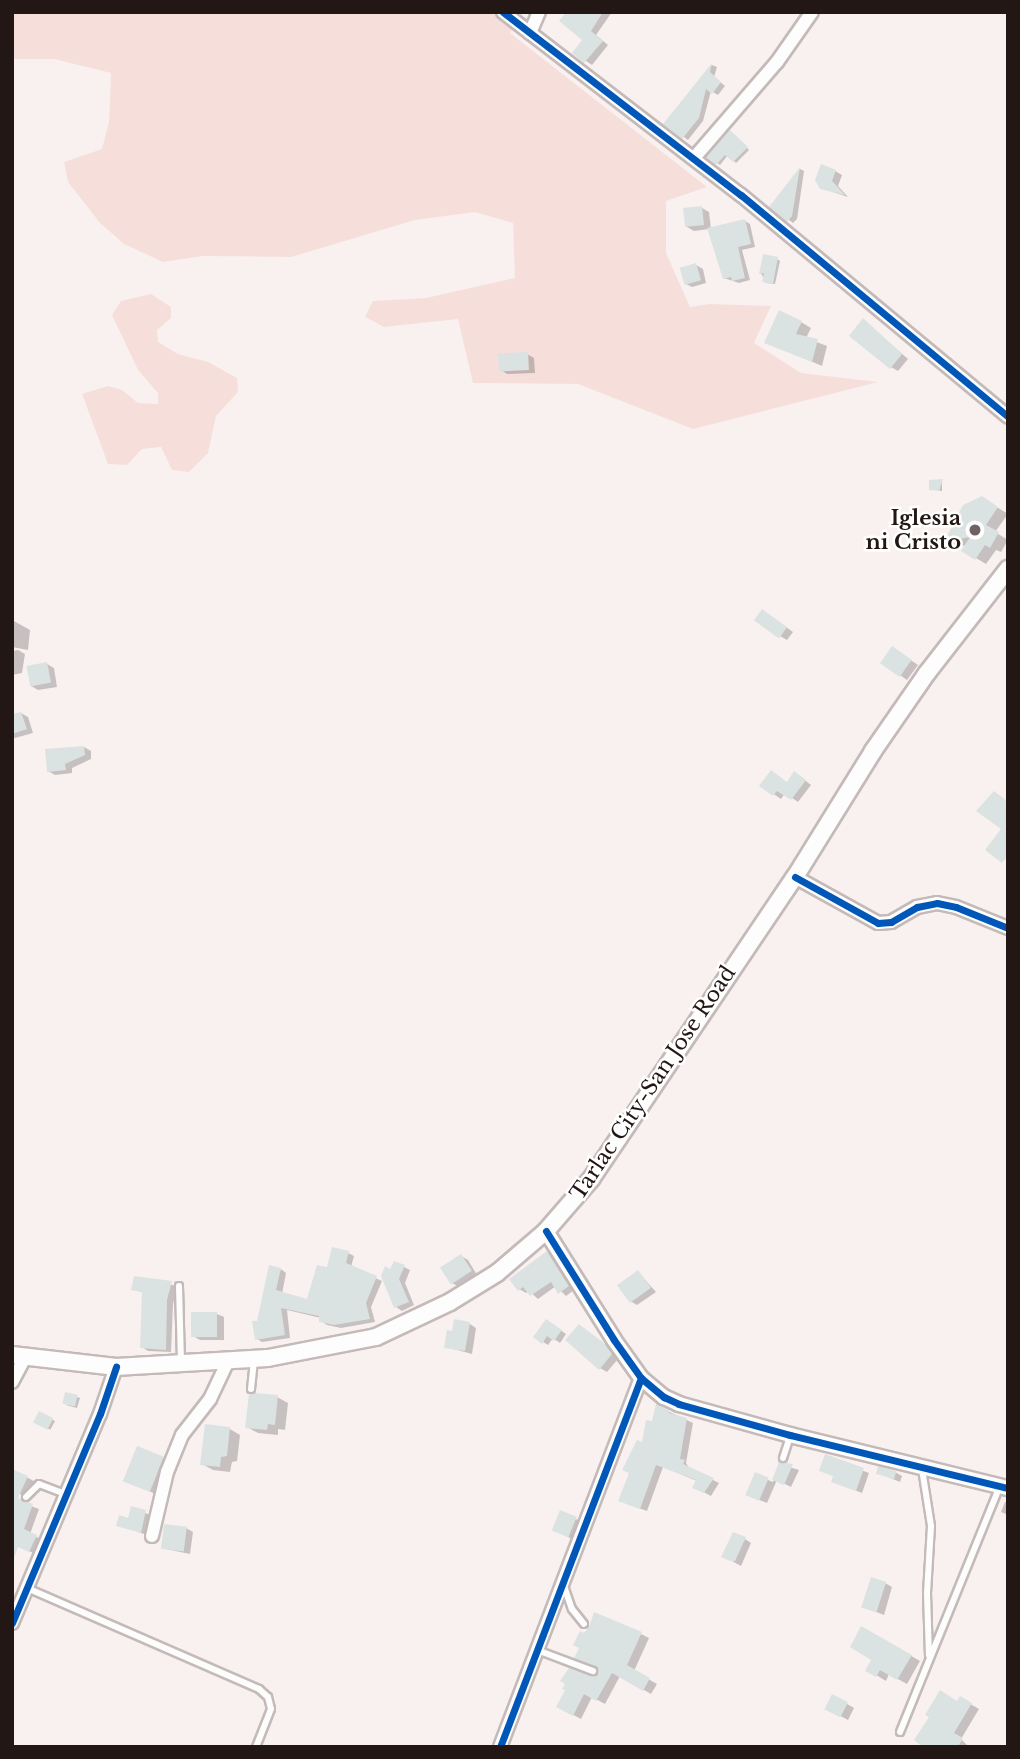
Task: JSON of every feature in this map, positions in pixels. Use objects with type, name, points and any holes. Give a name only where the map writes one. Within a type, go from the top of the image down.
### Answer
[{"type":"main road","name":"Tarlac City-San Jose Road","points":[[19,1356],[116,1367],[254,1359],[334,1347],[376,1337],[474,1289],[546,1231],[611,1151],[795,877],[911,695],[1008,569]]},
{"type":"street","points":[[503,12],[694,158],[1008,417]]},
{"type":"street","points":[[530,33],[539,12]]},
{"type":"street","points":[[694,158],[777,62],[812,12]]},
{"type":"street","points":[[795,877],[878,923],[891,922],[917,907],[937,903],[957,907],[1008,928]]},
{"type":"street","points":[[546,1231],[641,1378],[664,1397],[679,1404],[790,1435],[1004,1487]]},
{"type":"street","points":[[12,1382],[19,1356]]},
{"type":"street","points":[[152,1536],[167,1472],[182,1435],[210,1399],[228,1362]]},
{"type":"street","points":[[12,1623],[67,1494],[116,1367]]},
{"type":"street","points":[[500,1747],[641,1378]]},
{"type":"lane","points":[[179,1286],[181,1365]]},
{"type":"lane","points":[[251,1388],[254,1359]]},
{"type":"lane","points":[[783,1458],[790,1435]]},
{"type":"lane","points":[[922,1469],[931,1526],[927,1593],[929,1659]]},
{"type":"lane","points":[[26,1497],[39,1484],[67,1494]]},
{"type":"lane","points":[[900,1732],[1004,1487]]},
{"type":"lane","points":[[563,1581],[572,1609],[584,1624]]},
{"type":"lane","points":[[27,1588],[259,1689],[268,1697],[271,1709],[256,1747]]},
{"type":"lane","points":[[537,1650],[593,1671]]},
{"type":"shaded area","points":[[12,12],[516,12],[520,16],[510,33],[707,187],[666,201],[666,253],[690,307],[709,304],[771,306],[754,343],[801,373],[878,382],[693,429],[578,384],[473,383],[458,319],[384,327],[365,317],[373,301],[426,298],[515,278],[513,223],[475,212],[415,220],[291,257],[203,256],[163,262],[124,244],[100,223],[68,182],[64,162],[102,149],[109,122],[111,73],[54,59],[12,59]]},
{"type":"shaded area","points":[[151,294],[171,307],[171,318],[157,330],[158,342],[178,354],[208,362],[237,378],[238,392],[216,416],[208,453],[189,472],[172,470],[161,447],[142,449],[127,465],[108,464],[82,394],[108,386],[122,390],[138,403],[158,404],[158,393],[138,370],[112,315],[121,301]]},
{"type":"building","points":[[566,12],[603,12],[591,31],[603,41],[584,63],[572,53],[582,40],[559,21]]},
{"type":"building","points":[[712,63],[710,72],[721,82],[712,94],[706,89],[699,118],[682,139],[663,124]]},
{"type":"building","points":[[730,130],[748,147],[733,162],[725,155],[716,165],[706,157]]},
{"type":"building","points":[[821,164],[836,170],[832,181],[845,195],[820,189],[815,180]]},
{"type":"building","points":[[800,167],[792,216],[787,222],[769,207]]},
{"type":"building","points":[[702,206],[704,225],[685,227],[683,208]]},
{"type":"building","points":[[745,219],[751,244],[738,247],[745,278],[732,281],[731,277],[723,279],[707,228]]},
{"type":"building","points":[[763,254],[778,257],[773,284],[762,282],[764,273],[759,274]]},
{"type":"building","points":[[696,263],[701,280],[685,285],[680,268]]},
{"type":"building","points":[[779,310],[802,321],[796,334],[818,339],[812,362],[764,343]]},
{"type":"building","points":[[863,318],[902,354],[890,369],[849,336]]},
{"type":"building","points":[[528,352],[529,370],[499,372],[498,354]]},
{"type":"building","points":[[943,479],[939,491],[929,490],[929,480]]},
{"type":"building","points":[[982,496],[998,507],[986,525],[999,532],[990,548],[985,545],[975,560],[961,551],[970,537],[944,542],[963,505]]},
{"type":"building","points":[[762,609],[787,627],[779,639],[754,620]]},
{"type":"building","points":[[892,646],[912,660],[900,677],[880,663]]},
{"type":"building","points":[[47,662],[51,683],[30,687],[26,666]]},
{"type":"building","points":[[21,712],[27,729],[12,734],[12,714]]},
{"type":"building","points":[[84,746],[85,755],[65,764],[66,770],[47,772],[45,749]]},
{"type":"building","points":[[771,770],[787,782],[794,771],[806,780],[791,800],[777,791],[773,796],[759,786]]},
{"type":"building","points":[[994,791],[1008,802],[1008,856],[1002,863],[985,850],[1001,829],[976,811]]},
{"type":"building","points":[[332,1247],[349,1251],[346,1263],[377,1276],[366,1303],[370,1319],[334,1325],[319,1322],[319,1316],[281,1308],[285,1335],[255,1340],[252,1321],[257,1321],[269,1265],[281,1268],[276,1290],[307,1299],[317,1265],[327,1267]]},
{"type":"building","points":[[547,1251],[569,1286],[558,1294],[551,1282],[530,1296],[523,1287],[518,1291],[509,1279]]},
{"type":"building","points":[[461,1254],[472,1271],[451,1284],[440,1268]]},
{"type":"building","points":[[394,1261],[405,1265],[399,1279],[409,1302],[394,1308],[381,1276],[385,1266],[390,1269]]},
{"type":"building","points":[[638,1270],[651,1288],[630,1303],[617,1285]]},
{"type":"building","points":[[134,1276],[172,1281],[167,1300],[166,1350],[140,1348],[142,1292],[131,1290]]},
{"type":"building","points":[[191,1312],[217,1312],[217,1337],[191,1337]]},
{"type":"building","points":[[454,1319],[470,1322],[465,1351],[444,1348],[447,1330],[452,1331]]},
{"type":"building","points":[[546,1319],[562,1330],[554,1341],[547,1336],[542,1344],[533,1337]]},
{"type":"building","points":[[579,1324],[605,1344],[612,1354],[599,1370],[565,1340]]},
{"type":"building","points":[[65,1392],[78,1395],[75,1407],[62,1404]]},
{"type":"building","points":[[249,1394],[278,1395],[275,1425],[268,1424],[267,1430],[245,1428]]},
{"type":"building","points":[[656,1404],[669,1410],[669,1413],[687,1418],[680,1459],[685,1460],[683,1464],[714,1478],[704,1493],[692,1488],[696,1480],[656,1465],[640,1509],[618,1501],[629,1473],[622,1470],[637,1440],[642,1442],[646,1420],[652,1421]]},
{"type":"building","points":[[39,1411],[53,1418],[47,1430],[33,1423]]},
{"type":"building","points":[[205,1424],[230,1427],[227,1456],[221,1457],[220,1467],[200,1465]]},
{"type":"building","points":[[137,1446],[164,1457],[150,1492],[123,1481]]},
{"type":"building","points":[[825,1454],[864,1468],[856,1491],[831,1482],[833,1476],[819,1471]]},
{"type":"building","points":[[779,1462],[793,1464],[784,1485],[772,1480]]},
{"type":"building","points":[[878,1466],[896,1471],[894,1479],[876,1474]]},
{"type":"building","points":[[12,1469],[28,1476],[18,1498],[33,1504],[24,1529],[37,1535],[29,1552],[18,1547],[14,1558]]},
{"type":"building","points":[[755,1472],[769,1478],[759,1501],[745,1495]]},
{"type":"building","points":[[131,1506],[146,1510],[141,1533],[116,1526],[119,1515],[128,1518]]},
{"type":"building","points":[[560,1510],[577,1517],[568,1537],[552,1530]]},
{"type":"building","points":[[164,1524],[187,1527],[184,1552],[161,1549]]},
{"type":"building","points":[[733,1532],[746,1537],[735,1561],[730,1561],[721,1557]]},
{"type":"building","points":[[871,1577],[886,1582],[876,1612],[861,1607]]},
{"type":"building","points":[[594,1612],[642,1632],[627,1665],[650,1678],[643,1691],[612,1673],[596,1701],[584,1694],[573,1716],[556,1707],[565,1690],[562,1689],[565,1684],[560,1681],[569,1668],[592,1676],[598,1674],[596,1666],[574,1658],[579,1648],[573,1645],[580,1631],[584,1633],[589,1627]]},
{"type":"building","points":[[861,1626],[912,1655],[897,1680],[880,1670],[876,1677],[865,1671],[871,1660],[850,1647]]},
{"type":"building","points":[[940,1690],[957,1701],[960,1696],[972,1703],[954,1733],[963,1738],[958,1747],[923,1747],[914,1740],[929,1717],[925,1715]]},
{"type":"building","points":[[832,1694],[848,1702],[840,1717],[824,1709]]},
{"type":"cycle path","points":[[503,12],[741,195],[1008,417]]},
{"type":"cycle path","points":[[795,877],[878,923],[891,922],[917,907],[937,903],[956,907],[1008,928]]},
{"type":"cycle path","points":[[546,1231],[641,1378],[664,1397],[679,1404],[790,1435],[1008,1488]]},
{"type":"cycle path","points":[[12,1623],[100,1414],[116,1367]]},
{"type":"cycle path","points":[[500,1747],[641,1378]]},
{"type":"place","name":"Iglesia ni Cristo","points":[[975,530]]}]
